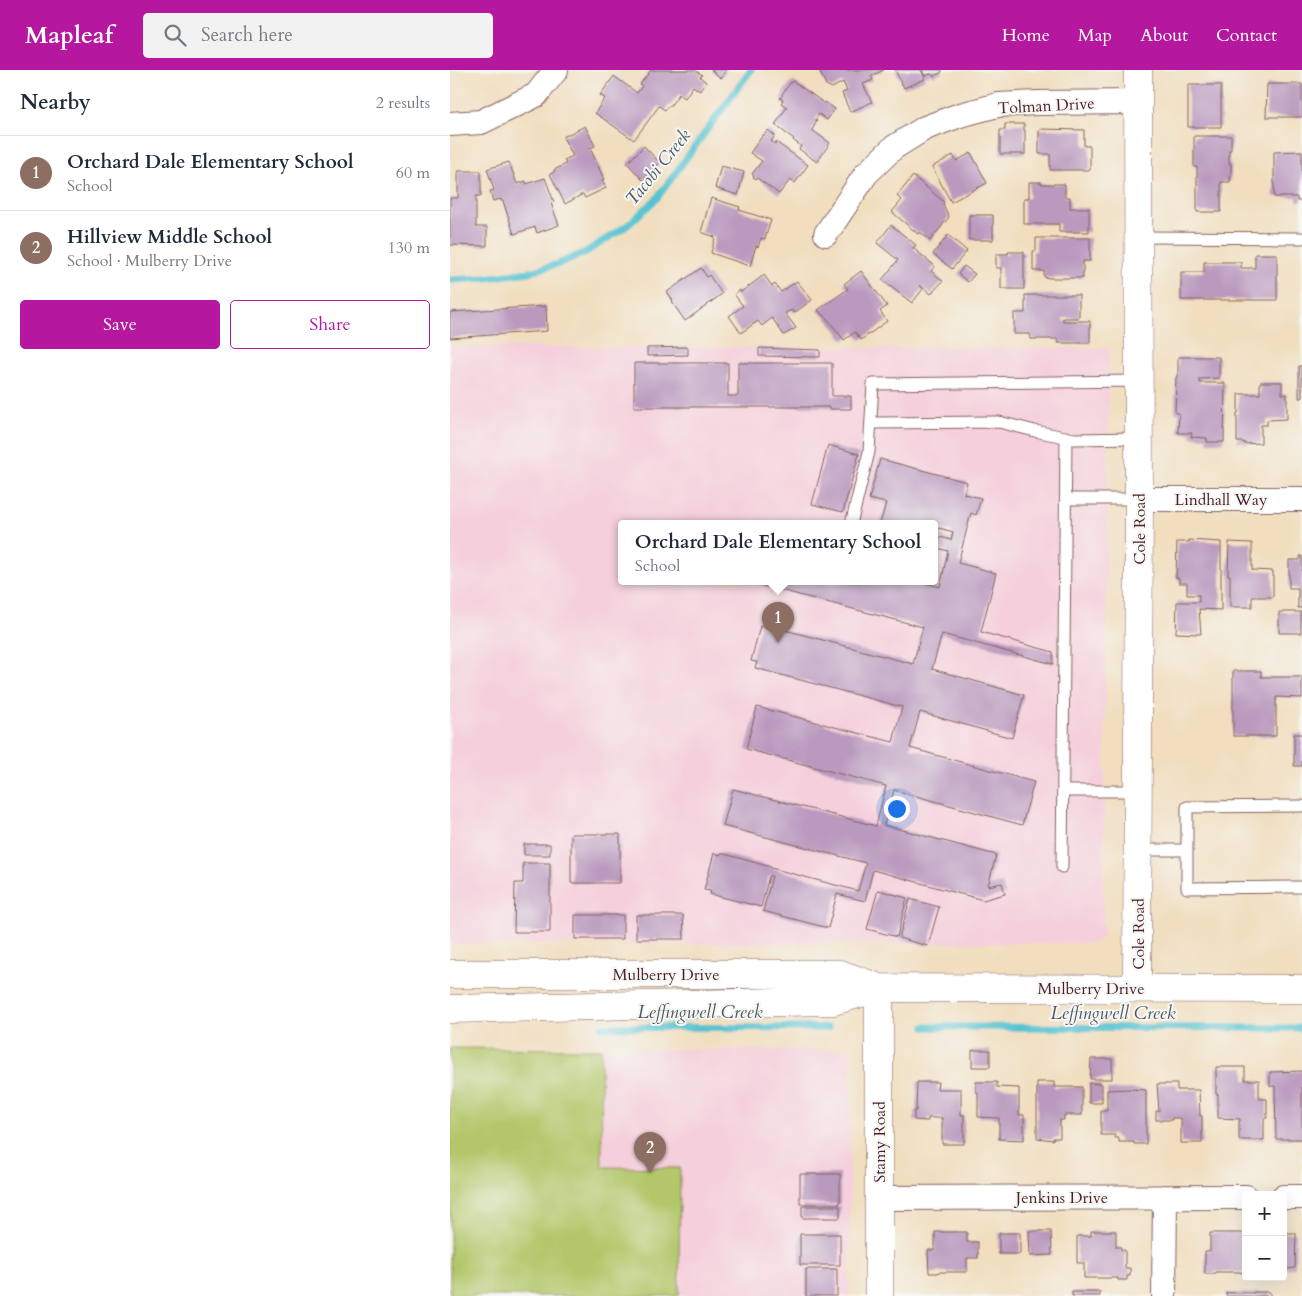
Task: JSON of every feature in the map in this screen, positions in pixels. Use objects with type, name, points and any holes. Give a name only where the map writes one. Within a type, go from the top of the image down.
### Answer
[{"type":"street","points":[[450,124],[481,122],[536,95],[556,70]]},
{"type":"street","name":"Cole Road","points":[[1137,988],[1140,499],[1138,70]]},
{"type":"street","name":"Tolman Drive","points":[[826,234],[866,174],[893,148],[925,128],[960,114],[998,105],[1137,102]]},
{"type":"street","name":"Lindhall Way","points":[[1140,499],[1302,498]]},
{"type":"street","name":"Mulberry Drive","points":[[450,974],[840,974],[879,988]]},
{"type":"street","name":"Mulberry Drive","points":[[450,1008],[833,1001],[879,988],[1302,989]]},
{"type":"street","name":"Stamy Road","points":[[879,988],[879,1296]]},
{"type":"street","points":[[1164,1296],[1165,1197]]},
{"type":"street","name":"Jenkins Drive","points":[[879,1198],[1242,1197]]},
{"type":"street","points":[[1287,1197],[1302,1197]]},
{"type":"lane","points":[[1138,237],[1302,238]]},
{"type":"lane","points":[[852,520],[870,452],[873,384],[1139,381]]},
{"type":"lane","points":[[871,423],[999,422],[1035,432],[1074,439],[1139,438]]},
{"type":"lane","points":[[1062,867],[1066,437]]},
{"type":"lane","points":[[1066,499],[1140,499]]},
{"type":"lane","points":[[1063,790],[1138,791]]},
{"type":"lane","points":[[1302,806],[1187,807],[1187,888],[1302,886]]},
{"type":"lane","points":[[1138,850],[1187,850]]},
{"type":"shaded area","points":[[450,347],[1109,348],[1103,937],[1095,943],[450,944]]},
{"type":"shaded area","points":[[450,1048],[851,1050],[849,1296],[450,1296]]},
{"type":"green space","points":[[450,1048],[601,1049],[602,1167],[680,1168],[679,1296],[450,1296]]},
{"type":"building","points":[[651,70],[695,70],[702,75],[700,77],[706,82],[700,91],[693,86],[685,98],[679,94],[665,110],[659,106],[634,140],[595,113],[605,98],[600,95],[614,76],[637,93],[642,86],[640,84]]},
{"type":"building","points":[[711,70],[727,70],[721,78]]},
{"type":"building","points":[[819,70],[884,70],[871,76],[873,80],[863,84],[872,102],[850,112],[842,93],[847,91],[843,82],[832,88],[826,85]]},
{"type":"building","points":[[895,70],[921,70],[925,79],[904,88]]},
{"type":"building","points":[[922,70],[942,70],[942,72],[934,76],[931,74],[925,76]]},
{"type":"building","points":[[793,81],[835,109],[827,120],[819,114],[815,120],[817,121],[812,130],[830,143],[817,162],[799,149],[801,146],[794,139],[775,125],[787,107],[781,103],[783,100],[780,98]]},
{"type":"building","points":[[1267,84],[1302,84],[1302,117],[1266,117]]},
{"type":"building","points":[[1188,85],[1221,85],[1221,127],[1188,127]]},
{"type":"building","points":[[1005,124],[1024,124],[1025,154],[1000,154],[1000,130],[1005,130]]},
{"type":"building","points":[[585,126],[595,146],[590,148],[606,188],[585,198],[583,194],[565,204],[550,174],[566,164],[564,160],[573,156],[563,137]]},
{"type":"building","points":[[1039,129],[1084,130],[1084,146],[1090,146],[1090,170],[1050,170],[1050,154],[1039,154]]},
{"type":"building","points":[[768,130],[775,136],[771,141],[775,144],[776,142],[808,165],[795,183],[790,180],[779,194],[753,177],[752,174],[762,161],[750,153]]},
{"type":"building","points":[[1194,136],[1231,136],[1229,164],[1231,164],[1231,177],[1230,182],[1221,182],[1221,212],[1197,212],[1197,167],[1194,167]]},
{"type":"building","points":[[644,146],[660,163],[643,180],[627,163]]},
{"type":"building","points":[[1302,151],[1302,201],[1297,201],[1297,197],[1274,197],[1274,152]]},
{"type":"building","points":[[971,153],[987,183],[951,202],[932,167],[953,155],[956,161]]},
{"type":"building","points":[[509,162],[517,184],[526,181],[526,184],[545,178],[554,202],[551,203],[559,225],[537,233],[535,227],[514,234],[503,201],[501,199],[493,201],[490,191],[494,190],[487,169]]},
{"type":"building","points":[[721,166],[744,172],[738,195],[715,188]]},
{"type":"building","points":[[458,171],[481,171],[481,196],[476,196],[476,227],[487,227],[487,246],[450,245],[450,198],[458,198]]},
{"type":"building","points":[[913,176],[944,202],[943,204],[949,217],[930,241],[920,232],[918,234],[892,212],[902,200],[897,196]]},
{"type":"building","points":[[1029,182],[1065,184],[1065,197],[1070,197],[1070,208],[1089,208],[1089,232],[1059,232],[1059,224],[1024,224],[1024,198],[1029,198]]},
{"type":"building","points":[[711,198],[740,207],[739,210],[771,220],[765,239],[761,238],[758,247],[756,246],[750,266],[711,253],[715,237],[701,232]]},
{"type":"building","points":[[969,215],[993,215],[993,240],[969,240]]},
{"type":"building","points":[[891,225],[916,245],[913,248],[935,266],[931,271],[943,281],[931,294],[920,285],[923,289],[912,303],[882,280],[898,260],[877,243]]},
{"type":"building","points":[[948,235],[967,251],[952,269],[933,254]]},
{"type":"building","points":[[1036,238],[1090,238],[1090,261],[1083,261],[1083,278],[1049,278],[1044,277],[1044,271],[1033,271],[1033,251],[1036,251]]},
{"type":"building","points":[[1008,252],[1024,252],[1024,289],[1001,289],[1001,268],[996,268],[996,254],[1008,254]]},
{"type":"building","points":[[1255,254],[1277,254],[1277,300],[1181,300],[1181,272],[1204,272],[1204,262],[1241,262],[1241,268],[1255,268]]},
{"type":"building","points":[[964,266],[975,274],[968,282],[958,274]]},
{"type":"building","points":[[701,268],[707,277],[709,275],[722,294],[685,321],[667,292]]},
{"type":"building","points":[[861,271],[887,306],[880,311],[887,321],[861,340],[855,332],[844,340],[818,310],[848,289],[844,284]]},
{"type":"building","points":[[764,275],[772,286],[775,284],[781,292],[797,281],[812,300],[794,313],[792,310],[785,313],[796,328],[784,335],[772,318],[762,326],[758,321],[741,333],[729,316],[743,306],[734,294],[740,290],[741,292]]},
{"type":"building","points":[[1025,295],[1079,295],[1079,318],[1063,318],[1063,321],[1090,321],[1090,343],[1058,343],[1058,339],[1030,339],[1030,334],[1014,334],[1014,313],[1025,313]]},
{"type":"building","points":[[546,306],[547,331],[450,338],[450,312]]},
{"type":"building","points":[[688,347],[688,355],[647,356],[647,348]]},
{"type":"building","points":[[759,348],[820,350],[820,357],[759,356]]},
{"type":"building","points":[[1178,357],[1219,357],[1219,378],[1200,379],[1200,383],[1225,383],[1224,442],[1207,442],[1207,438],[1191,437],[1192,433],[1178,433],[1179,413],[1175,413]]},
{"type":"building","points":[[634,363],[728,363],[728,396],[738,396],[738,363],[832,363],[832,396],[851,396],[851,409],[830,409],[830,407],[634,407]]},
{"type":"building","points":[[1299,366],[1302,366],[1302,398],[1299,398]]},
{"type":"building","points":[[1260,382],[1282,382],[1282,394],[1287,394],[1287,419],[1267,420],[1267,425],[1261,425],[1261,443],[1244,444],[1244,442],[1237,442],[1238,394],[1260,394]]},
{"type":"building","points":[[828,445],[859,454],[843,512],[812,504]]},
{"type":"building","points":[[880,459],[967,482],[964,494],[981,498],[976,515],[971,513],[958,563],[996,573],[981,632],[1053,652],[1053,664],[942,634],[932,669],[1024,695],[1012,738],[920,712],[910,748],[1034,782],[1022,825],[894,790],[884,825],[996,855],[988,886],[1002,883],[1005,894],[983,900],[873,870],[865,901],[837,894],[828,928],[763,911],[772,876],[769,876],[761,907],[710,894],[711,891],[704,890],[714,853],[720,855],[721,853],[858,891],[866,863],[723,826],[733,789],[876,826],[886,786],[746,749],[757,707],[893,742],[902,707],[755,668],[757,662],[751,661],[760,626],[766,628],[766,625],[913,664],[923,627],[761,585],[932,585],[940,587],[948,551],[938,548],[938,537],[951,540],[953,532],[939,528],[938,531],[938,520],[881,520],[886,503],[869,499]]},
{"type":"building","points":[[1189,540],[1221,542],[1221,610],[1199,609],[1201,634],[1176,633],[1177,602],[1199,602],[1199,595],[1187,595],[1187,583],[1179,583],[1179,578],[1176,578],[1177,542],[1189,542]]},
{"type":"building","points":[[1229,542],[1252,543],[1252,570],[1273,571],[1273,597],[1252,597],[1252,607],[1230,607],[1230,575],[1228,575]]},
{"type":"building","points":[[1300,556],[1302,556],[1302,608],[1298,608],[1298,588],[1289,588],[1289,560],[1300,560]]},
{"type":"building","points":[[1279,612],[1301,612],[1301,633],[1279,633]]},
{"type":"building","points":[[1233,671],[1261,671],[1261,677],[1302,677],[1302,698],[1276,697],[1276,736],[1233,736]]},
{"type":"building","points":[[1294,734],[1302,734],[1302,766],[1294,766]]},
{"type":"building","points":[[571,834],[620,834],[620,883],[571,883]]},
{"type":"building","points":[[524,844],[550,844],[550,855],[524,855]]},
{"type":"building","points":[[523,863],[550,863],[550,932],[514,932],[515,883],[523,883]]},
{"type":"building","points":[[878,890],[907,898],[897,937],[867,929]]},
{"type":"building","points":[[910,899],[939,907],[928,946],[899,938]]},
{"type":"building","points":[[575,915],[623,915],[623,939],[575,939]]},
{"type":"building","points":[[636,915],[683,915],[684,939],[636,939]]},
{"type":"building","points":[[972,1050],[990,1050],[990,1067],[972,1067]]},
{"type":"building","points":[[1091,1059],[1112,1059],[1112,1079],[1090,1079]]},
{"type":"building","points":[[1216,1067],[1245,1067],[1245,1080],[1259,1080],[1259,1099],[1267,1099],[1267,1118],[1264,1118],[1264,1140],[1239,1140],[1240,1119],[1218,1118]]},
{"type":"building","points":[[1302,1071],[1302,1139],[1276,1139],[1275,1086],[1270,1086],[1270,1072]]},
{"type":"building","points":[[917,1082],[938,1082],[937,1089],[961,1089],[961,1115],[964,1115],[964,1144],[942,1144],[942,1118],[928,1118],[928,1121],[914,1120]]},
{"type":"building","points":[[976,1082],[997,1082],[997,1087],[1019,1088],[1019,1115],[1024,1115],[1024,1140],[999,1139],[999,1118],[978,1117]]},
{"type":"building","points":[[1037,1082],[1054,1082],[1054,1087],[1082,1087],[1082,1115],[1064,1115],[1064,1120],[1060,1120],[1060,1138],[1053,1138],[1053,1140],[1037,1138]]},
{"type":"building","points":[[1089,1083],[1102,1084],[1102,1103],[1089,1103]]},
{"type":"building","points":[[1157,1084],[1177,1084],[1177,1090],[1199,1090],[1200,1116],[1202,1116],[1202,1143],[1181,1143],[1181,1118],[1156,1120],[1156,1111],[1159,1111]]},
{"type":"building","points":[[1107,1090],[1146,1090],[1146,1144],[1119,1142],[1119,1138],[1115,1138],[1115,1135],[1101,1135],[1101,1111],[1107,1111]]},
{"type":"building","points":[[800,1174],[840,1174],[840,1204],[800,1204]]},
{"type":"building","points":[[802,1206],[840,1206],[840,1218],[802,1218]]},
{"type":"building","points":[[1029,1231],[1051,1231],[1052,1255],[1030,1256]]},
{"type":"building","points":[[1091,1231],[1116,1231],[1116,1247],[1121,1247],[1121,1250],[1125,1250],[1125,1268],[1130,1268],[1130,1276],[1127,1276],[1127,1280],[1118,1280],[1118,1278],[1084,1278],[1084,1263],[1077,1263],[1077,1236],[1091,1236]]},
{"type":"building","points":[[935,1232],[967,1232],[967,1242],[978,1242],[978,1258],[967,1258],[967,1272],[929,1273],[928,1250],[935,1250]]},
{"type":"building","points":[[999,1233],[1020,1233],[1020,1254],[999,1254]]},
{"type":"building","points":[[1210,1233],[1242,1233],[1242,1273],[1215,1272],[1215,1274],[1205,1274],[1205,1251],[1210,1251]]},
{"type":"building","points":[[1287,1233],[1296,1233],[1295,1268],[1287,1269]]},
{"type":"building","points":[[800,1234],[840,1234],[840,1265],[800,1265]]},
{"type":"building","points":[[806,1269],[837,1269],[837,1296],[806,1296]]},
{"type":"building","points":[[1072,1292],[1100,1292],[1100,1296],[1072,1296]]},
{"type":"building","points":[[1270,1292],[1270,1296],[1226,1296],[1226,1293]]},
{"type":"waterway","name":"Tacobi Creek","points":[[450,280],[486,278],[529,272],[558,264],[586,252],[628,225],[657,198],[751,70]]},
{"type":"waterway","name":"Leffingwell Creek","points":[[602,1027],[828,1028]]},
{"type":"waterway","name":"Leffingwell Creek","points":[[925,1027],[1302,1028]]},
{"type":"place","name":"Orchard Dale Elementary School","points":[[778,643]]},
{"type":"place","name":"Hillview Middle School","points":[[650,1173]]}]
